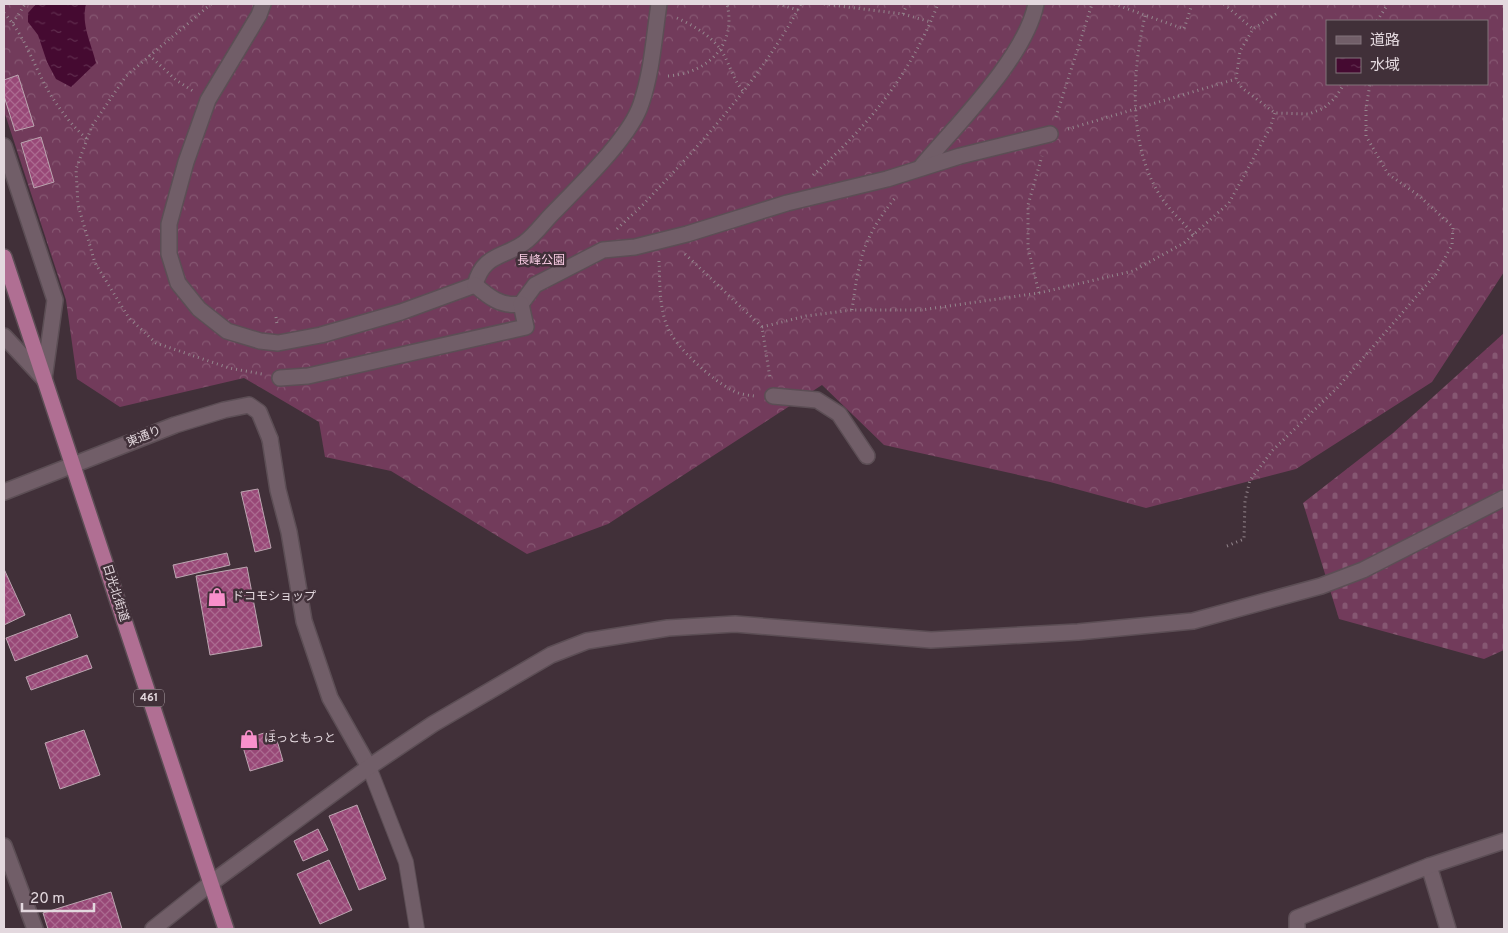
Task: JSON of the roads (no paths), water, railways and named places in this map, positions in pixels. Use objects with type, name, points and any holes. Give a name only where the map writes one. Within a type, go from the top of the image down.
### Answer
[{"type":"highway","name":"日光北街道","points":[[4,257],[226,929]]},
{"type":"street","points":[[263,4],[248,36],[208,100],[186,162],[168,224],[169,254],[178,283],[199,309],[227,331],[260,341],[278,343],[321,335],[401,312],[475,285]]},
{"type":"street","points":[[921,167],[1002,70],[1022,42],[1036,4]]},
{"type":"street","points":[[475,285],[477,276],[490,260],[524,243],[590,174],[631,125],[641,106],[649,77],[659,6]]},
{"type":"street","points":[[475,285],[500,303],[510,306],[521,304],[535,284],[604,250],[635,247],[662,240],[787,203],[887,179],[921,167],[1050,134]]},
{"type":"street","points":[[4,146],[54,300],[44,379]]},
{"type":"street","points":[[280,378],[308,376],[526,327],[521,304]]},
{"type":"street","points":[[4,336],[44,379]]},
{"type":"street","points":[[773,396],[817,400],[839,414],[867,456]]},
{"type":"street","name":"東通り","points":[[4,492],[175,425],[224,410],[250,405],[259,412],[270,439],[278,490],[289,532],[304,621],[330,698],[369,767]]},
{"type":"street","points":[[153,929],[369,767],[433,724],[551,655],[587,641],[668,628],[735,624],[930,640],[1078,632],[1193,621],[1321,586],[1363,570],[1504,498]]},
{"type":"street","points":[[1297,929],[1297,918],[1429,866],[1504,841]]},
{"type":"street","points":[[4,846],[35,929]]},
{"type":"street","points":[[1429,866],[1448,929]]},
{"type":"lane","points":[[369,767],[406,862],[417,929]]},
{"type":"water","points":[[36,4],[86,4],[87,34],[96,63],[71,87],[56,79],[47,62],[38,35],[28,22],[28,13]]},
{"type":"place","name":"ドコモショップ","points":[[217,597]]},
{"type":"place","name":"ほっともっと","points":[[249,739]]},
{"type":"park label","name":"長峰公園","points":[[541,261]]}]
